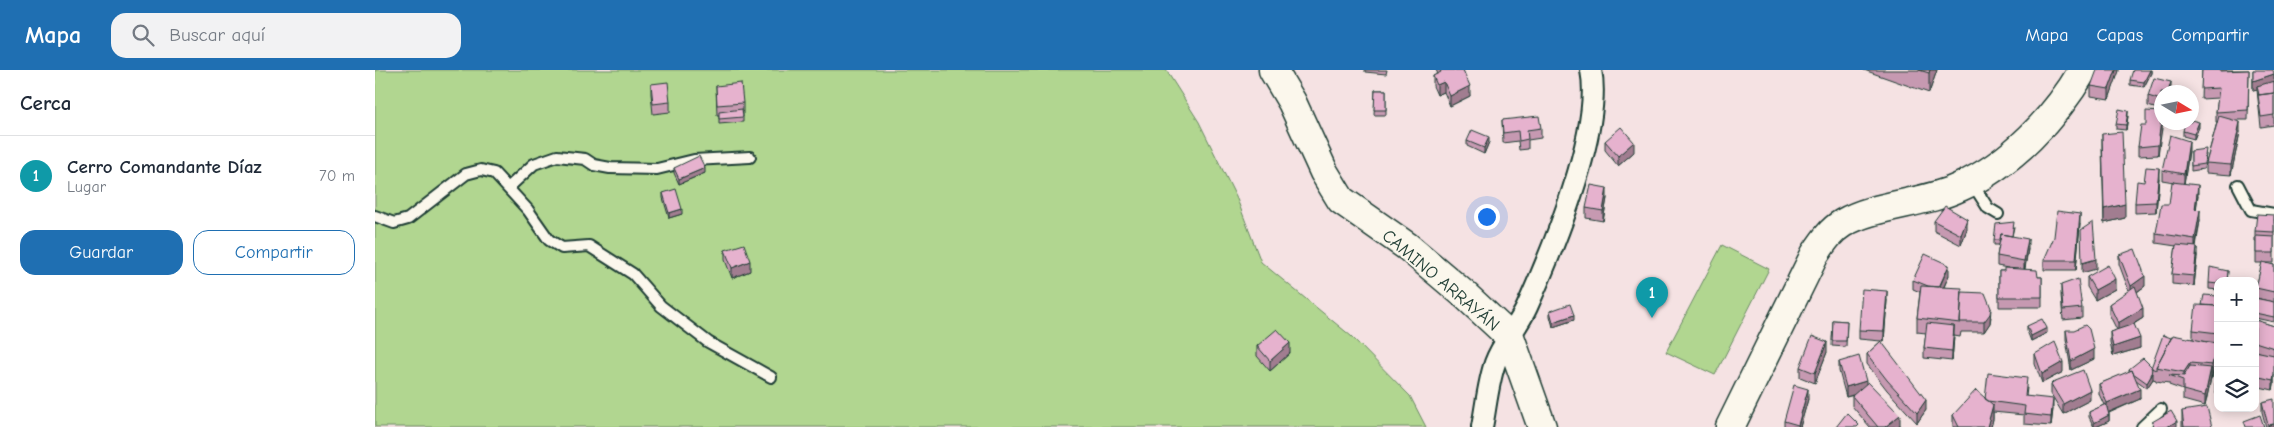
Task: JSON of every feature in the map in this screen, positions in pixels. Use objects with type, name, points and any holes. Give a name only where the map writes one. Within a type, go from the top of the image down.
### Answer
[{"type":"street","name":"CAMINO ARRAYÁN","points":[[1273,70],[1292,102],[1323,172],[1341,200],[1408,246],[1510,337],[1542,427]]},
{"type":"street","points":[[1482,427],[1495,363],[1526,309],[1579,168],[1591,118],[1591,70]]},
{"type":"street","points":[[1730,427],[1815,254],[1835,228],[1852,219],[1947,192],[1971,181],[2005,158],[2034,133],[2065,99],[2083,70]]},
{"type":"lane","points":[[508,188],[534,164],[557,156],[585,158],[594,165],[610,168],[657,169],[694,160],[750,157]]},
{"type":"lane","points":[[375,216],[394,222],[408,219],[466,174],[481,170],[494,172],[528,210],[549,240],[562,248],[589,246],[633,274],[661,306],[708,342],[771,377]]},
{"type":"lane","points":[[1971,181],[1987,208],[1998,214]]},
{"type":"lane","points":[[2239,185],[2251,210],[2274,214]]},
{"type":"lane","points":[[2142,427],[2161,409]]},
{"type":"green space","points":[[375,70],[1166,70],[1199,122],[1237,199],[1261,262],[1351,336],[1410,396],[1426,427],[375,427]]},
{"type":"green space","points":[[1722,245],[1769,269],[1715,375],[1666,352]]},
{"type":"building","points":[[1440,70],[1463,70],[1470,86],[1450,96],[1444,82],[1437,85],[1433,76],[1441,72]]},
{"type":"building","points":[[1919,70],[1930,70],[1929,73]]},
{"type":"building","points":[[2097,70],[2116,70],[2109,89],[2091,86]]},
{"type":"building","points":[[2133,70],[2150,70],[2144,82],[2130,80]]},
{"type":"building","points":[[2202,70],[2249,70],[2248,110],[2216,112],[2219,88],[2201,89]]},
{"type":"building","points":[[2253,70],[2273,70],[2274,74],[2253,81]]},
{"type":"building","points":[[2154,78],[2171,82],[2170,85],[2154,85],[2154,98],[2148,96]]},
{"type":"building","points":[[2274,81],[2274,93],[2259,95],[2257,86]]},
{"type":"building","points":[[668,82],[670,102],[653,104],[651,84]]},
{"type":"building","points":[[741,83],[743,103],[717,105],[716,86]]},
{"type":"building","points":[[1375,90],[1386,90],[1386,110],[1374,110]]},
{"type":"building","points":[[2274,93],[2274,115],[2261,117],[2258,95]]},
{"type":"building","points":[[742,109],[743,117],[719,119],[719,112]]},
{"type":"building","points":[[2119,109],[2128,111],[2126,125],[2116,124]]},
{"type":"building","points":[[2146,111],[2154,112],[2154,130],[2160,130],[2158,145],[2138,147],[2141,125],[2146,125]]},
{"type":"building","points":[[1539,116],[1541,128],[1527,130],[1528,139],[1519,141],[1518,131],[1503,133],[1502,120]]},
{"type":"building","points":[[2219,116],[2240,122],[2231,165],[2206,163]]},
{"type":"building","points":[[1621,127],[1634,142],[1618,156],[1605,141]]},
{"type":"building","points":[[1472,130],[1489,137],[1484,148],[1467,141]]},
{"type":"building","points":[[2183,130],[2196,130],[2194,134]]},
{"type":"building","points":[[2122,132],[2125,204],[2104,209],[2102,134]]},
{"type":"building","points":[[2170,135],[2189,141],[2184,174],[2162,170]]},
{"type":"building","points":[[2206,149],[2204,164],[2191,166],[2191,151]]},
{"type":"building","points":[[699,156],[705,168],[679,179],[674,168]]},
{"type":"building","points":[[2146,167],[2159,168],[2156,202],[2135,203],[2137,181],[2144,182]]},
{"type":"building","points":[[2172,182],[2198,185],[2195,209],[2200,210],[2195,239],[2156,233],[2161,204],[2169,204]]},
{"type":"building","points":[[1591,185],[1607,188],[1603,211],[1586,208]]},
{"type":"building","points":[[676,189],[682,209],[669,213],[663,193]]},
{"type":"building","points":[[1945,206],[1967,219],[1961,235],[1934,221]]},
{"type":"building","points":[[2057,211],[2080,214],[2076,260],[2044,260],[2054,237]]},
{"type":"building","points":[[2257,214],[2274,215],[2274,232],[2255,231]]},
{"type":"building","points":[[2014,222],[2012,236],[2001,234],[2000,240],[1994,240],[1996,224]]},
{"type":"building","points":[[2093,222],[2096,259],[2082,263],[2081,230]]},
{"type":"building","points":[[2001,234],[2028,239],[2024,261],[1997,256]]},
{"type":"building","points":[[2256,236],[2274,237],[2274,253],[2256,253]]},
{"type":"building","points":[[744,244],[750,261],[732,268],[725,250]]},
{"type":"building","points":[[2176,245],[2197,247],[2194,276],[2172,274]]},
{"type":"building","points":[[2135,249],[2145,276],[2131,286],[2119,255]]},
{"type":"building","points":[[1925,254],[1949,265],[1939,287],[1928,286],[1913,280]]},
{"type":"building","points":[[2262,262],[2274,265],[2274,292],[2259,289],[2259,277]]},
{"type":"building","points":[[2108,265],[2115,279],[2095,290],[2087,277]]},
{"type":"building","points":[[2210,267],[2228,271],[2227,277],[2214,277],[2214,284],[2209,283]]},
{"type":"building","points":[[2004,268],[2037,270],[2038,277],[2042,277],[2042,297],[1999,297],[1999,271],[2004,271]]},
{"type":"building","points":[[2078,279],[2082,308],[2063,310],[2061,285]]},
{"type":"building","points":[[1921,286],[1962,288],[1960,323],[1917,318]]},
{"type":"building","points":[[2135,286],[2143,308],[2118,323],[2109,304]]},
{"type":"building","points":[[1862,289],[1887,291],[1884,331],[1859,330]]},
{"type":"building","points":[[1962,292],[1985,293],[1991,308],[1990,314],[1984,322],[1960,322]]},
{"type":"building","points":[[2204,295],[2214,296],[2214,306],[2202,305]]},
{"type":"building","points":[[2259,299],[2274,302],[2274,317],[2259,314]]},
{"type":"building","points":[[1570,304],[1574,315],[1553,322],[1550,311]]},
{"type":"building","points":[[2196,305],[2214,306],[2214,333],[2193,330]]},
{"type":"building","points":[[2042,319],[2047,328],[2031,336],[2027,326]]},
{"type":"building","points":[[1833,320],[1847,321],[1846,341],[1832,341]]},
{"type":"building","points":[[2259,321],[2274,326],[2274,348],[2259,343]]},
{"type":"building","points":[[1927,323],[1954,326],[1952,351],[1924,348]]},
{"type":"building","points":[[2134,324],[2140,338],[2113,347],[2110,332]]},
{"type":"building","points":[[2085,325],[2089,329],[2094,349],[2071,361],[2066,330],[2074,330]]},
{"type":"building","points":[[1277,329],[1290,343],[1270,361],[1257,346]]},
{"type":"building","points":[[2163,335],[2171,338],[2156,370],[2151,368]]},
{"type":"building","points":[[2173,335],[2214,343],[2212,365],[2190,363],[2184,372],[2156,367]]},
{"type":"building","points":[[1812,336],[1827,342],[1815,373],[1800,367]]},
{"type":"building","points":[[1881,341],[1926,400],[1917,413],[1887,380],[1867,354]]},
{"type":"building","points":[[2055,342],[2063,362],[2042,374],[2035,354]]},
{"type":"building","points":[[2259,352],[2274,355],[2273,380],[2259,377]]},
{"type":"building","points":[[1859,356],[1866,381],[1846,387],[1839,362]]},
{"type":"building","points":[[2143,358],[2152,367],[2151,376],[2147,383],[2129,369]]},
{"type":"building","points":[[2190,366],[2211,368],[2205,396],[2183,390],[2183,380],[2169,375],[2184,376]]},
{"type":"building","points":[[2083,370],[2090,390],[2063,404],[2051,384]]},
{"type":"building","points":[[2132,370],[2140,389],[2107,403],[2099,384]]},
{"type":"building","points":[[1988,373],[2027,378],[2025,396],[2053,399],[2051,417],[2024,414],[2025,406],[1985,399]]},
{"type":"building","points":[[1868,382],[1900,415],[1885,427],[1878,427],[1852,396]]},
{"type":"building","points":[[1794,385],[1808,389],[1798,425],[1784,421]]},
{"type":"building","points":[[1976,390],[1993,405],[1987,427],[1959,427],[1953,415]]},
{"type":"building","points":[[2274,399],[2274,424],[2268,425],[2262,402]]},
{"type":"building","points":[[2106,404],[2109,415],[2094,423],[2089,412]]},
{"type":"building","points":[[2207,407],[2212,427],[2184,427],[2182,411]]},
{"type":"building","points":[[2171,411],[2177,421],[2167,427],[2155,427],[2152,422]]},
{"type":"building","points":[[1847,413],[1859,425],[1857,427],[1836,427]]},
{"type":"building","points":[[2260,415],[2264,427],[2246,427],[2244,421]]},
{"type":"place","name":"Cerro Comandante Díaz","points":[[1652,318]]}]
